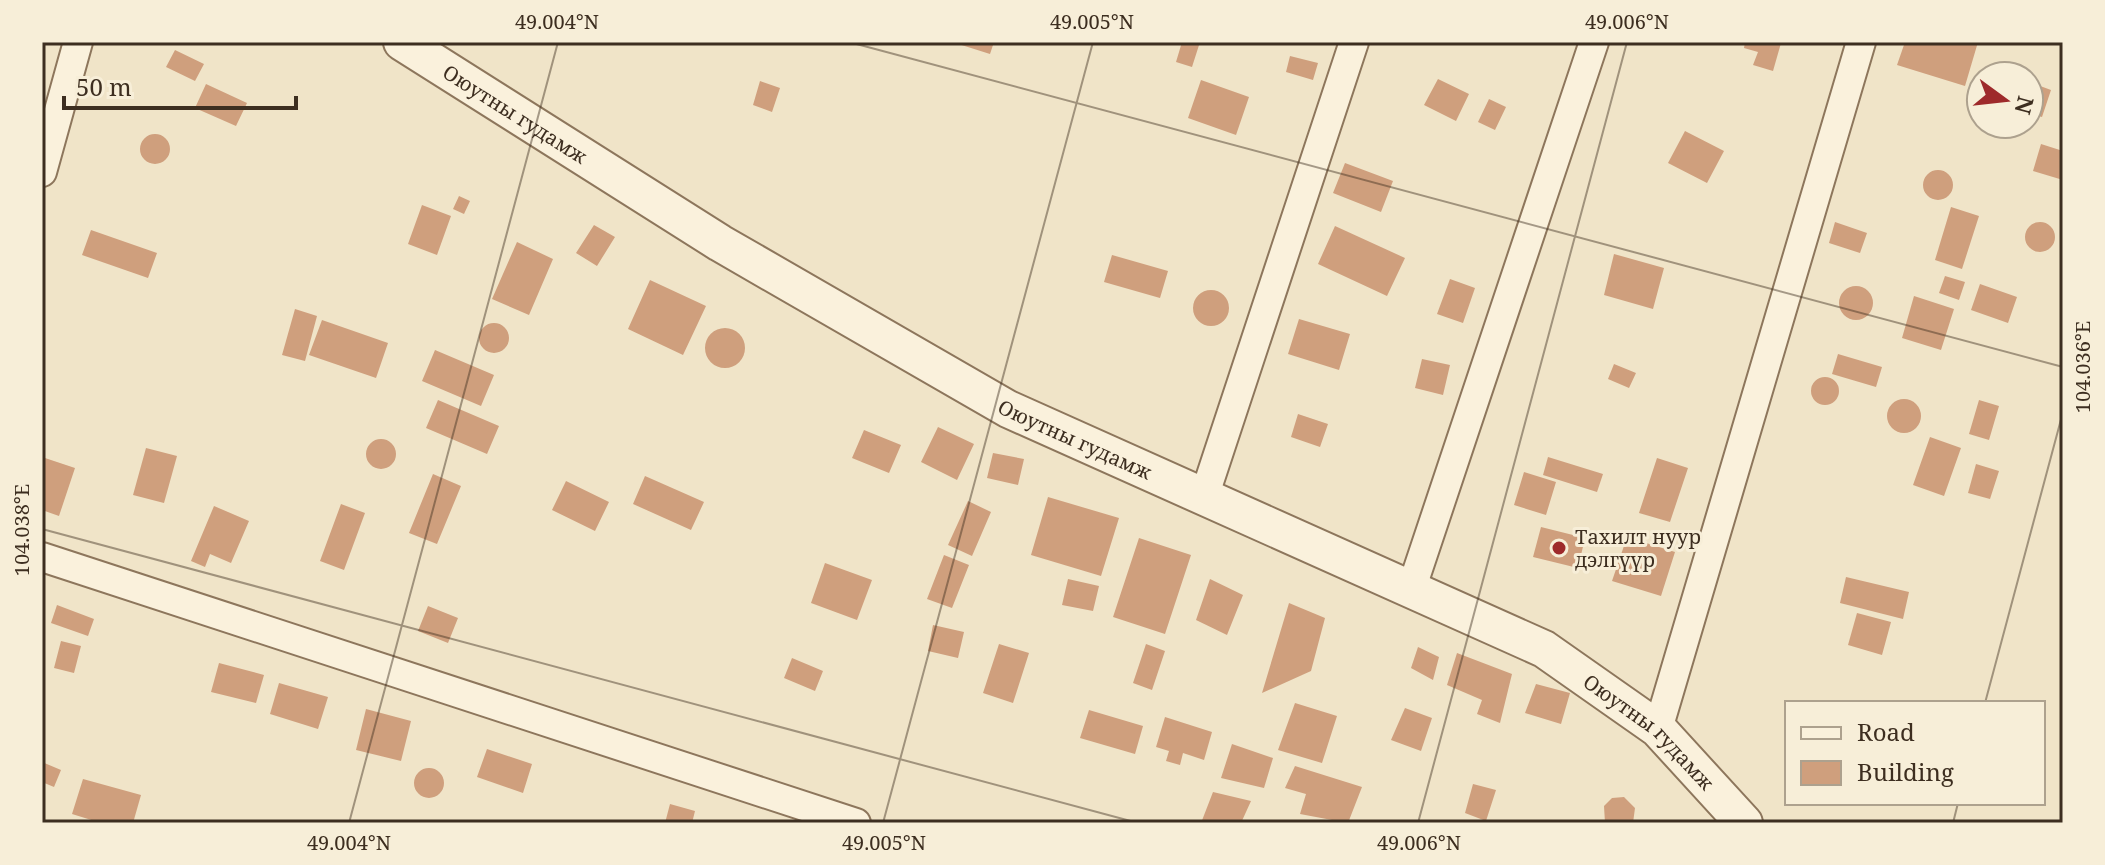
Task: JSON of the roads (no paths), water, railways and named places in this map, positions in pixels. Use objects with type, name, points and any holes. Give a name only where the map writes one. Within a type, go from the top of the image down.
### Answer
[{"type":"street","points":[[42,172],[78,42]]},
{"type":"street","name":"Оюутны гудамж","points":[[402,42],[720,243],[1008,409],[1412,587],[1544,649],[1658,729],[1744,823]]},
{"type":"street","points":[[1204,497],[1354,42]]},
{"type":"street","points":[[1412,587],[1594,42]]},
{"type":"street","points":[[1658,729],[1861,42]]},
{"type":"street","points":[[42,557],[856,823]]},
{"type":"place","name":"Тахилт нуур дэлгүүр","points":[[1559,548]]}]
